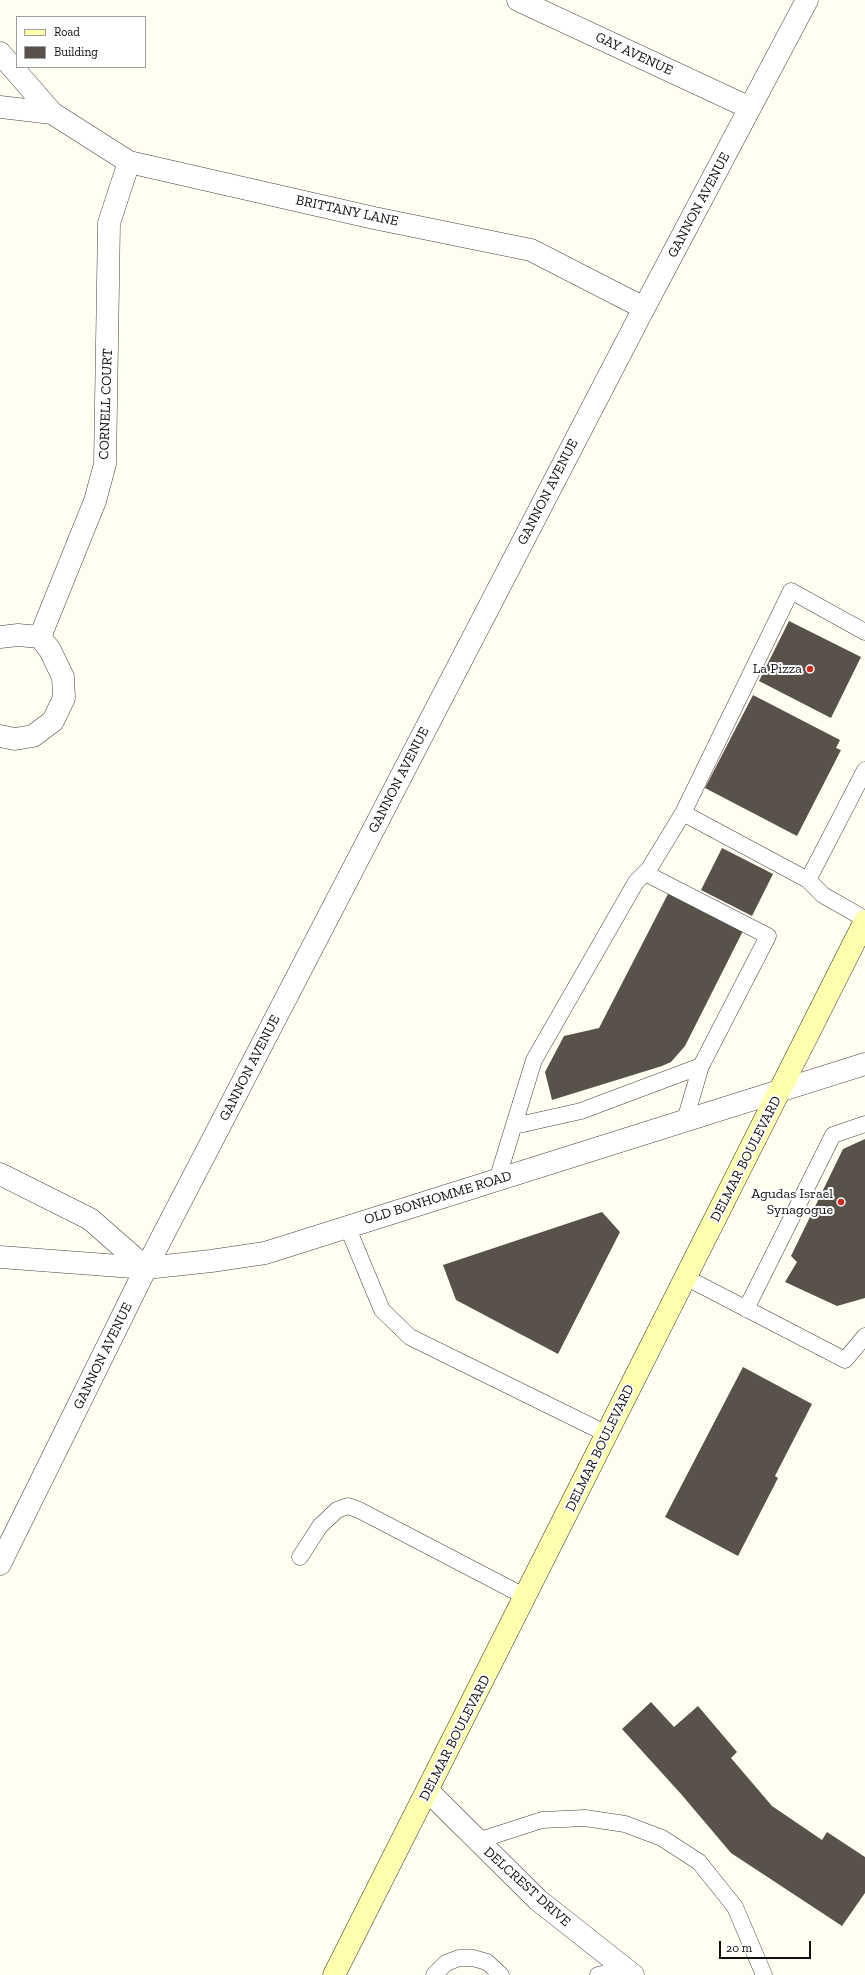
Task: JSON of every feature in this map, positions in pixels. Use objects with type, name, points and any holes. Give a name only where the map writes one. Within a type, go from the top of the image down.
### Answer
[{"type":"main road","name":"DELMAR BOULEVARD","points":[[334,1975],[526,1597],[685,1277],[782,1090],[865,920]]},
{"type":"street","name":"GAY AVENUE","points":[[518,0],[750,108]]},
{"type":"street","name":"GANNON AVENUE","points":[[0,1564],[146,1268],[644,308],[807,0]]},
{"type":"street","name":"BRITTANY LANE","points":[[0,53],[52,113],[129,162],[374,218],[531,250],[644,308]]},
{"type":"street","name":"BRITTANY LANE","points":[[0,107],[52,113]]},
{"type":"street","name":"CORNELL COURT","points":[[40,636],[95,501],[105,464],[110,223],[129,162]]},
{"type":"street","points":[[0,637],[18,635],[40,636],[50,650],[63,677],[64,698],[53,721],[33,736],[15,739],[0,736]]},
{"type":"street","name":"OLD BONHOMME ROAD","points":[[0,1256],[146,1268],[265,1253],[865,1064]]},
{"type":"street","points":[[0,1174],[90,1219],[146,1268]]},
{"type":"street","name":"DELCREST DRIVE","points":[[428,1791],[538,1900],[629,1972]]},
{"type":"lane","points":[[497,1180],[534,1060],[636,882],[645,873],[683,813],[791,591],[865,632]]},
{"type":"lane","points":[[808,880],[865,770]]},
{"type":"lane","points":[[683,813],[808,880],[823,895],[865,920]]},
{"type":"lane","points":[[645,873],[768,936],[701,1066],[685,1120]]},
{"type":"lane","points":[[514,1126],[581,1111],[701,1066]]},
{"type":"lane","points":[[746,1309],[833,1135],[865,1124]]},
{"type":"lane","points":[[348,1226],[382,1310],[410,1337],[607,1434]]},
{"type":"lane","points":[[685,1277],[845,1360],[865,1336]]},
{"type":"lane","points":[[300,1557],[320,1526],[337,1510],[348,1506],[359,1510],[526,1597]]},
{"type":"lane","points":[[477,1841],[542,1820],[586,1818],[625,1824],[662,1838],[699,1862],[735,1907],[764,1975]]},
{"type":"lane","points":[[434,1975],[446,1963],[459,1958],[473,1958],[487,1962],[501,1975]]},
{"type":"lane","points":[[598,1975],[629,1972]]},
{"type":"building","name":"La Pizza","points":[[789,621],[861,657],[831,718],[759,681]]},
{"type":"building","points":[[753,695],[840,740],[836,748],[841,750],[797,836],[705,788]]},
{"type":"building","points":[[722,848],[773,874],[752,916],[701,890]]},
{"type":"building","points":[[670,890],[745,927],[685,1046],[671,1062],[662,1066],[552,1100],[545,1072],[564,1036],[599,1028]]},
{"type":"building","name":"Agudas Israel Synagogue","points":[[865,1139],[865,1298],[837,1306],[785,1282],[797,1262],[791,1256],[843,1149]]},
{"type":"building","points":[[602,1212],[620,1232],[558,1354],[456,1300],[443,1265]]},
{"type":"building","points":[[743,1367],[812,1404],[775,1476],[778,1478],[738,1556],[665,1517]]},
{"type":"building","points":[[651,1702],[674,1727],[698,1706],[737,1752],[731,1758],[772,1806],[822,1840],[827,1832],[865,1857],[865,1893],[842,1926],[731,1853],[681,1794],[622,1729]]},
{"type":"place","name":"La Pizza","points":[[810,669]]},
{"type":"place","name":"Agudas Israel Synagogue","points":[[841,1202]]}]
